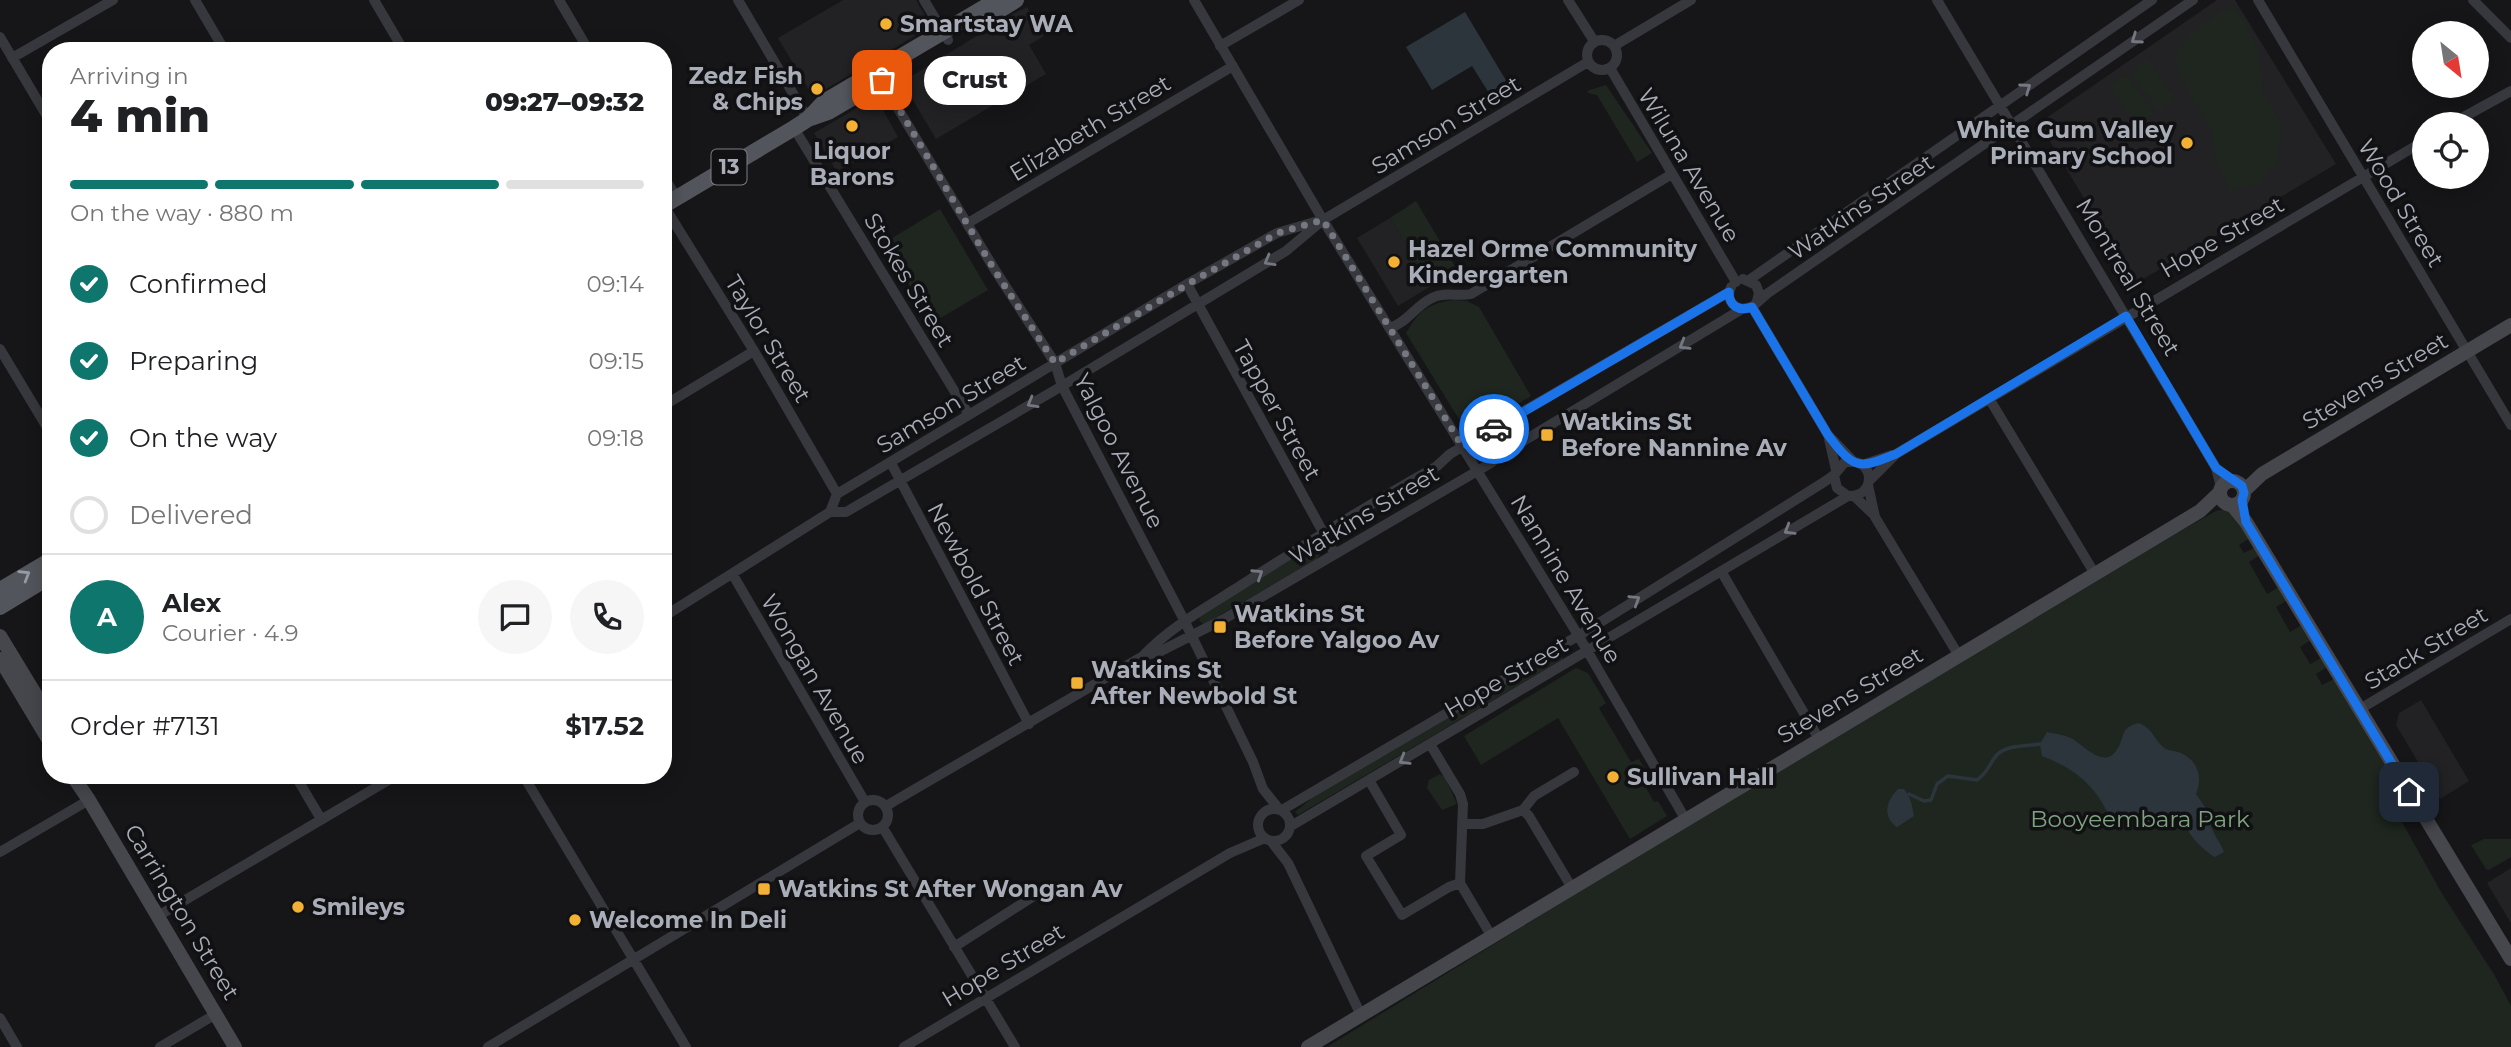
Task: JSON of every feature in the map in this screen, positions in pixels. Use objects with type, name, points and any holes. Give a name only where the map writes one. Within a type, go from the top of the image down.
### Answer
[{"type":"main road","name":"13","points":[[672,201],[808,119],[824,102],[879,76],[945,36],[997,0]]},
{"type":"main road","name":"13","points":[[945,36],[1016,0]]},
{"type":"main road","points":[[0,590],[42,565]]},
{"type":"main road","points":[[0,607],[42,581]]},
{"type":"street","points":[[12,58],[113,0]]},
{"type":"street","points":[[195,0],[220,42]]},
{"type":"street","points":[[374,0],[399,42]]},
{"type":"street","points":[[559,0],[584,42]]},
{"type":"street","points":[[738,0],[808,119]]},
{"type":"street","points":[[924,0],[945,36]]},
{"type":"street","name":"Nannine Avenue","points":[[1194,0],[1323,220],[1578,635],[1686,820]]},
{"type":"street","points":[[1220,46],[1299,0]]},
{"type":"street","points":[[1568,0],[1594,41]]},
{"type":"street","points":[[1614,46],[1691,0]]},
{"type":"street","name":"Montreal Street","points":[[1937,0],[2232,493],[2246,522],[2511,959]]},
{"type":"street","name":"Watkins Street","points":[[1749,280],[2152,0]]},
{"type":"street","name":"Watkins Street","points":[[1143,656],[1159,652],[1191,636],[1335,554],[1478,471],[1750,306],[2193,0]]},
{"type":"street","name":"Wood Street","points":[[2258,0],[2511,425]]},
{"type":"street","points":[[2473,0],[2511,38]]},
{"type":"street","points":[[0,37],[42,108]]},
{"type":"street","points":[[1605,40],[1614,46],[1617,58],[1610,68],[1597,70],[1587,62],[1587,50],[1594,41],[1605,40]]},
{"type":"street","name":"Samson Street","points":[[672,612],[830,512],[846,512],[1062,386],[1286,251],[1323,220],[1587,62]]},
{"type":"street","name":"Elizabeth Street","points":[[968,223],[1233,66]]},
{"type":"street","name":"Wiluna Avenue","points":[[1610,68],[1736,282]]},
{"type":"street","name":"Yalgoo Avenue","points":[[879,76],[995,271],[1055,363],[1062,386],[1185,622],[1263,789],[1280,810]]},
{"type":"street","points":[[2473,112],[2511,91]]},
{"type":"street","name":"Stokes Street","points":[[794,128],[969,415]]},
{"type":"street","name":"Hope Street","points":[[1868,483],[1896,454],[2412,148]]},
{"type":"street","points":[[1390,328],[1405,321],[1416,307],[1434,296],[1471,294],[1672,174]]},
{"type":"street","name":"Taylor Street","points":[[672,210],[837,494]]},
{"type":"street","name":"Samson Street","points":[[837,494],[1278,233],[1323,220]]},
{"type":"street","points":[[1750,306],[1758,289],[1749,280],[1736,282],[1729,292],[1731,302],[1750,306],[1828,435],[1868,472],[1875,517]]},
{"type":"street","name":"Tapper Street","points":[[1188,284],[1335,554]]},
{"type":"street","name":"Watkins Street","points":[[886,806],[1143,656],[1156,642],[1185,622],[1322,533],[1437,466],[1450,454],[1729,292]]},
{"type":"street","name":"Stevens Street","points":[[1308,1047],[2511,325]]},
{"type":"street","points":[[0,349],[42,419]]},
{"type":"street","points":[[672,401],[754,351]]},
{"type":"street","points":[[1990,400],[2095,575]]},
{"type":"street","points":[[1828,435],[1837,488],[1851,496],[1875,517],[1959,656]]},
{"type":"street","name":"Hope Street","points":[[1858,463],[1896,454]]},
{"type":"street","name":"Newbold Street","points":[[891,463],[1029,724]]},
{"type":"street","points":[[1835,473],[1844,463],[1858,463]]},
{"type":"street","name":"Hope Street","points":[[1280,810],[1578,635],[1835,473]]},
{"type":"street","points":[[1851,496],[1860,494],[1868,483]]},
{"type":"street","points":[[830,512],[837,494]]},
{"type":"street","name":"Hope Street","points":[[1290,826],[1851,496]]},
{"type":"street","points":[[1721,571],[1819,739]]},
{"type":"street","name":"Wongan Avenue","points":[[733,575],[864,802]]},
{"type":"street","name":"Stack Street","points":[[2360,709],[2511,619]]},
{"type":"street","points":[[0,636],[42,705]]},
{"type":"street","points":[[0,659],[42,729]]},
{"type":"street","points":[[1430,744],[1460,794],[1463,804],[1460,883],[1492,937]]},
{"type":"street","points":[[1464,824],[1483,824],[1523,810],[1534,796],[1574,772]]},
{"type":"street","points":[[1369,780],[1401,835],[1366,856],[1402,915],[1460,883]]},
{"type":"street","name":"Carrington Street","points":[[78,784],[235,1047]]},
{"type":"street","name":"Carrington Street","points":[[83,784],[89,800]]},
{"type":"street","points":[[300,784],[321,819]]},
{"type":"street","points":[[158,916],[381,784]]},
{"type":"street","points":[[528,784],[686,1047]]},
{"type":"street","name":"Yalgoo Avenue","points":[[1263,789],[1263,813]]},
{"type":"street","points":[[0,852],[89,800]]},
{"type":"street","points":[[879,800],[886,806],[889,815],[883,828],[873,831],[860,823],[858,814],[864,802],[879,800]]},
{"type":"street","points":[[1288,863],[1284,838],[1290,826],[1289,817],[1280,810],[1263,813],[1258,826],[1288,863],[1361,1015]]},
{"type":"street","points":[[1523,810],[1572,888]]},
{"type":"street","points":[[488,1047],[860,823]]},
{"type":"street","name":"Hope Street","points":[[1230,853],[1258,826]]},
{"type":"street","points":[[883,828],[1015,1047]]},
{"type":"street","points":[[1268,839],[1284,838]]},
{"type":"street","name":"Hope Street","points":[[904,1047],[1230,853],[1268,839]]},
{"type":"street","points":[[954,947],[1048,887]]},
{"type":"street","points":[[160,1047],[216,1014]]},
{"type":"street","points":[[0,1018],[17,1047]]},
{"type":"shaded area","points":[[843,0],[916,0],[931,26],[816,95],[811,93],[778,38]]},
{"type":"shaded area","name":"White Gum Valley Primary School","points":[[2217,0],[2235,0],[2336,164],[2135,284],[2039,123]]},
{"type":"shaded area","points":[[1027,7],[1044,36],[1029,45],[1046,74],[936,139],[902,82]]},
{"type":"shaded area","points":[[1465,12],[1507,82],[1489,93],[1472,66],[1432,90],[1406,47]]},
{"type":"shaded area","points":[[876,97],[898,137],[837,172],[814,133]]},
{"type":"shaded area","name":"Hazel Orme Community Kindergarten","points":[[1390,218],[1431,286],[1398,306],[1357,238]]},
{"type":"shaded area","points":[[2421,700],[2469,781],[2440,799],[2396,725],[2399,713]]},
{"type":"shaded area","points":[[2139,723],[2150,731],[2163,747],[2192,760],[2199,776],[2196,794],[2214,820],[2211,826],[2224,852],[2215,857],[2196,841],[2188,830],[2134,821],[2108,813],[2096,793],[2081,778],[2042,756],[2040,744],[2047,732],[2071,738],[2100,757],[2111,756],[2125,731]]},
{"type":"shaded area","points":[[1898,789],[1904,789],[1906,792],[1914,816],[1897,827],[1889,819],[1887,809]]},
{"type":"shaded area","points":[[2511,868],[2511,923],[2487,883]]},
{"type":"green space","points":[[2232,6],[2243,18],[2261,55],[2263,91],[2282,125],[2276,163],[2259,184],[2229,190],[2214,153],[2212,133],[2177,69],[2175,54],[2200,27]]},
{"type":"green space","points":[[2147,59],[2175,99],[2158,111],[2130,72]]},
{"type":"green space","points":[[2127,74],[2154,113],[2137,125],[2109,86]]},
{"type":"green space","points":[[1606,85],[1652,153],[1637,162],[1597,95],[1587,91]]},
{"type":"green space","points":[[1416,201],[1466,285],[1448,283],[1431,286],[1390,218]]},
{"type":"green space","points":[[940,209],[988,290],[932,323],[884,243]]},
{"type":"green space","points":[[1454,300],[1467,301],[1479,307],[1531,396],[1468,434],[1406,333],[1425,309]]},
{"type":"green space","name":"Booyeembara Park","points":[[2230,510],[2250,538],[2239,545],[2244,553],[2256,547],[2260,555],[2249,562],[2267,594],[2279,587],[2287,600],[2276,607],[2290,632],[2302,625],[2311,640],[2300,647],[2310,664],[2321,658],[2327,667],[2316,674],[2322,685],[2334,679],[2394,779],[2382,786],[2441,892],[2511,1006],[2511,1047],[1327,1047],[1587,887],[2177,533],[2216,511]]},
{"type":"green space","points":[[1311,545],[1317,546],[1321,551],[1318,559],[1204,624],[1199,621],[1200,617]]},
{"type":"green space","points":[[1558,650],[1563,659],[1298,815],[1295,812],[1329,784]]},
{"type":"green space","points":[[1576,668],[1588,673],[1606,703],[1599,708],[1631,762],[1639,759],[1652,781],[1645,786],[1654,802],[1658,801],[1667,816],[1630,839],[1558,718],[1481,765],[1464,736]]},
{"type":"green space","points":[[1440,774],[1445,777],[1457,804],[1442,810],[1427,788],[1429,780]]},
{"type":"green space","points":[[2484,839],[2511,839],[2511,857],[2489,870],[2486,869],[2471,845]]},
{"type":"waterway","points":[[1909,794],[1924,801],[1931,800],[1937,784],[1948,776],[1977,780],[2003,750],[2040,744]]},
{"type":"way so far","points":[[882,80],[995,271],[1055,363],[1278,233],[1323,220],[1463,447],[1494,429]]},
{"type":"place","name":"Smartstay WA","points":[[886,24]]},
{"type":"place","name":"Crust","points":[[882,80]]},
{"type":"place","name":"Zedz Fish & Chips","points":[[817,89]]},
{"type":"place","name":"Liquor Barons","points":[[852,126]]},
{"type":"place","name":"White Gum Valley Primary School","points":[[2187,143]]},
{"type":"place","name":"Hazel Orme Community Kindergarten","points":[[1394,262]]},
{"type":"place","name":"Watkins St Before Nannine Av","points":[[1547,435]]},
{"type":"place","name":"Watkins St Before Yalgoo Av","points":[[1220,627]]},
{"type":"place","name":"Watkins St After Newbold St","points":[[1077,683]]},
{"type":"place","name":"Sullivan Hall","points":[[1613,777]]},
{"type":"place","name":"Watkins St After Wongan Av","points":[[764,889]]},
{"type":"place","name":"Smileys","points":[[298,907]]},
{"type":"place","name":"Welcome In Deli","points":[[575,920]]},
{"type":"route","points":[[1494,429],[1729,292],[1731,302],[1736,307],[1752,307],[1828,435],[1853,461],[1862,465],[1896,454],[2126,316],[2216,468],[2244,489],[2242,500],[2246,522],[2409,792]]}]
